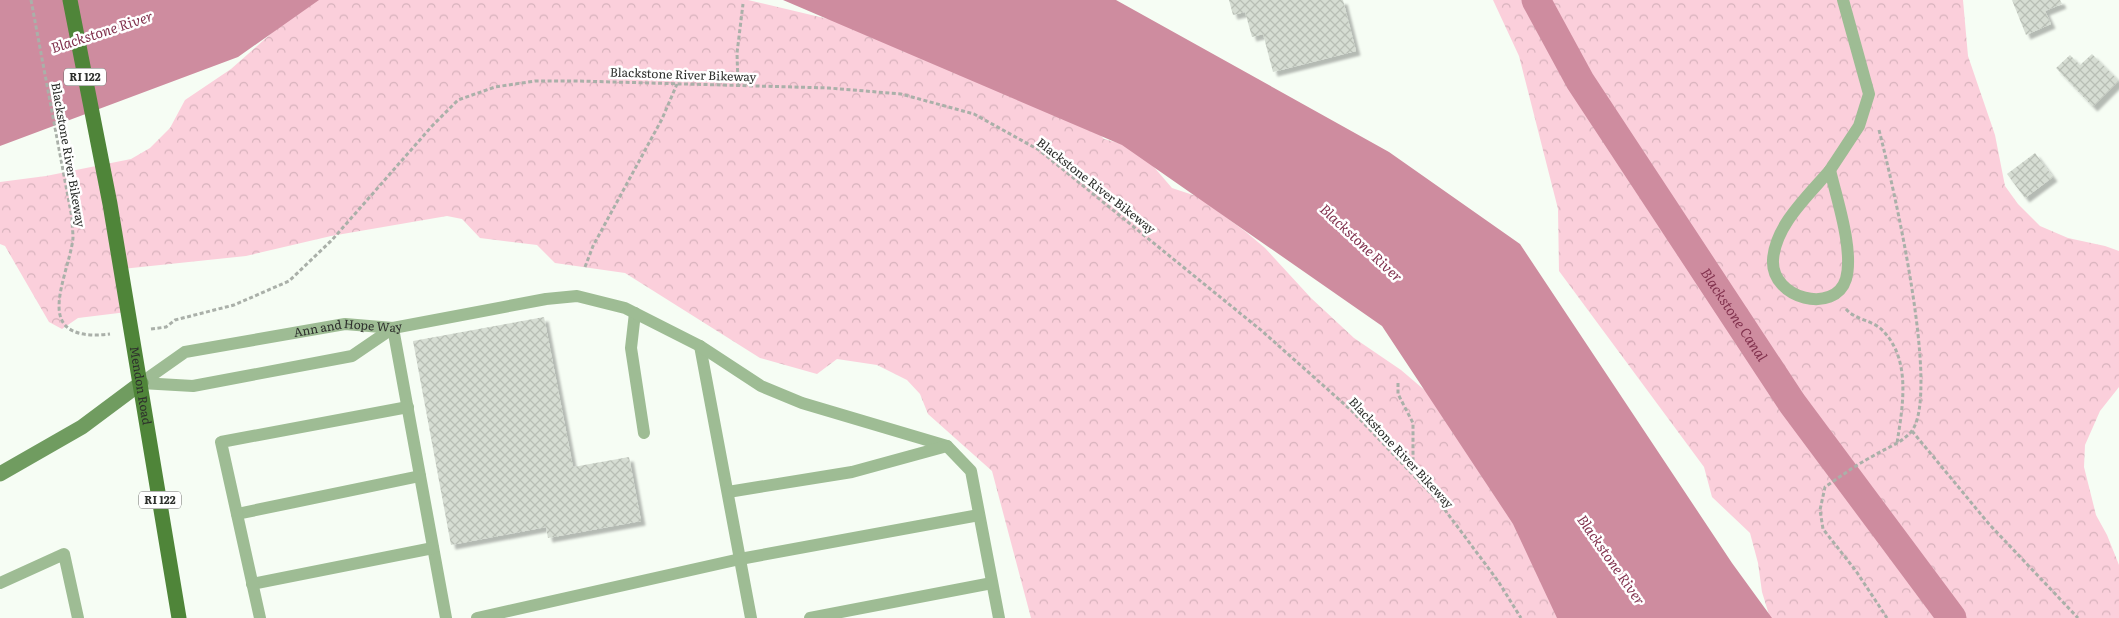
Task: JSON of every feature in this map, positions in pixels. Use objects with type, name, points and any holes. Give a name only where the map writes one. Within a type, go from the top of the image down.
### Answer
[{"type":"main road","name":"Mendon Road","points":[[70,0],[110,204],[179,618]]},
{"type":"main road","name":"Ann and Hope Way","points":[[0,474],[82,427],[141,383]]},
{"type":"lane","points":[[1830,170],[1845,234],[1846,279],[1838,290],[1816,299],[1796,296],[1780,284],[1776,276],[1773,259],[1780,238],[1788,222],[1830,170],[1859,126],[1870,94],[1843,0]]},
{"type":"lane","points":[[446,618],[393,328],[546,299],[577,296],[625,308],[700,346],[761,386],[802,403],[947,446],[971,471],[999,618]]},
{"type":"lane","points":[[635,313],[631,348],[644,433]]},
{"type":"lane","name":"Ann and Hope Way","points":[[141,383],[185,352],[345,324],[393,328]]},
{"type":"lane","name":"Ann and Hope Way","points":[[141,383],[192,386],[352,356],[393,328]]},
{"type":"lane","points":[[700,346],[751,618]]},
{"type":"lane","points":[[260,618],[221,442],[408,407]]},
{"type":"lane","points":[[728,492],[852,472],[947,446]]},
{"type":"lane","points":[[237,514],[420,476]]},
{"type":"lane","points":[[477,618],[740,558],[979,515]]},
{"type":"lane","points":[[252,584],[433,548]]},
{"type":"lane","points":[[0,583],[64,554],[78,618]]},
{"type":"lane","points":[[810,618],[992,583]]},
{"type":"path","name":"Blackstone River Bikeway","points":[[31,0],[72,218],[73,237],[63,282],[60,316],[66,326],[89,337],[166,327],[175,320],[234,306],[289,282],[332,240],[432,126],[458,100],[495,87],[535,82],[738,85],[829,88],[901,94],[974,114],[1032,145],[1262,331],[1352,411],[1428,491],[1498,581],[1521,618]]},
{"type":"path","points":[[738,85],[737,53],[743,4]]},
{"type":"path","points":[[585,267],[594,246],[662,119],[677,84]]},
{"type":"path","points":[[1870,94],[1893,183],[1921,350],[1920,400],[1912,431],[1897,444],[1873,456],[1825,487],[1820,510],[1823,529],[1856,571],[1887,618]]},
{"type":"path","points":[[1838,290],[1848,311],[1876,325],[1887,335],[1899,356],[1903,377],[1903,394],[1897,444]]},
{"type":"path","points":[[1398,383],[1398,394],[1413,423],[1413,462],[1428,491]]},
{"type":"path","points":[[1912,431],[1988,524],[2078,618]]},
{"type":"green space","points":[[309,0],[748,0],[904,37],[1085,119],[1104,139],[1122,144],[1147,159],[1172,188],[1199,197],[1246,232],[1265,248],[1311,298],[1354,338],[1401,370],[1428,393],[1582,618],[1031,618],[992,471],[928,414],[920,394],[907,380],[877,365],[837,359],[817,374],[760,358],[625,273],[555,263],[537,245],[480,238],[462,219],[447,216],[331,236],[246,256],[122,269],[127,312],[78,318],[62,329],[49,322],[5,246],[0,244],[0,182],[46,176],[131,159],[150,148],[170,128],[185,100],[231,69]]},
{"type":"green space","points":[[1493,0],[1963,0],[1968,56],[1995,135],[2005,186],[2018,204],[2040,226],[2068,238],[2119,251],[2119,387],[2100,411],[2085,445],[2084,467],[2096,515],[2107,535],[2119,565],[2119,618],[1770,618],[1762,592],[1758,563],[1750,533],[1712,497],[1704,467],[1559,271],[1558,209],[1519,56]]},
{"type":"water","name":"Blackstone River","points":[[0,0],[319,0],[238,57],[0,146]]},
{"type":"water","name":"Blackstone River","points":[[783,0],[1116,0],[1389,152],[1520,244],[1732,563],[1772,618],[1557,618],[1513,524],[1382,326],[1122,145]]},
{"type":"building","points":[[1229,0],[1343,0],[1356,51],[1273,72],[1263,34],[1252,37],[1245,12],[1233,15]]},
{"type":"building","points":[[2012,0],[2060,0],[2062,4],[2045,11],[2051,24],[2026,35]]},
{"type":"building","points":[[2092,54],[2119,81],[2093,107],[2056,68],[2070,55],[2080,65]]},
{"type":"building","points":[[2035,153],[2053,177],[2025,198],[2007,174]]},
{"type":"building","points":[[544,317],[573,467],[629,457],[641,521],[548,538],[546,527],[451,545],[413,341]]},
{"type":"waterway","name":"Blackstone Canal","points":[[1536,0],[1580,81],[1792,403],[1952,618]]}]
